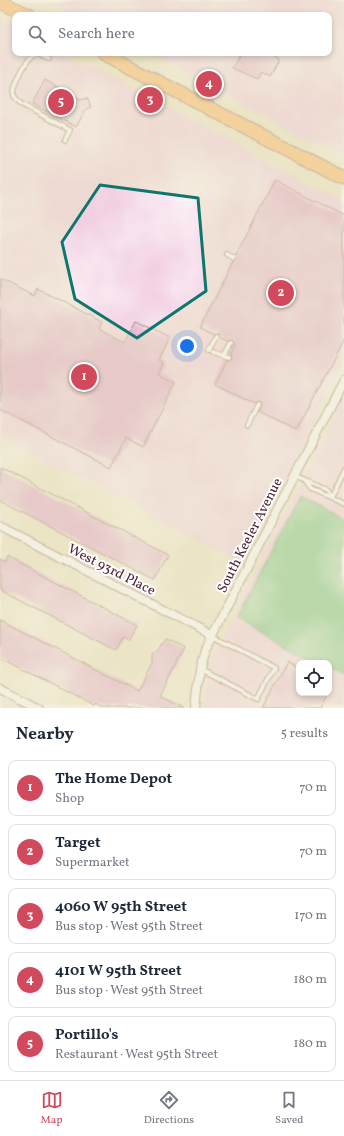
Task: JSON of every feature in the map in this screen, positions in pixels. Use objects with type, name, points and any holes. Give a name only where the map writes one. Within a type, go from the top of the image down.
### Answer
[{"type":"main road","points":[[7,0],[25,12]]},
{"type":"main road","points":[[0,2],[23,12]]},
{"type":"main road","points":[[109,56],[344,178]]},
{"type":"street","name":"South Keeler Avenue","points":[[196,708],[200,669],[205,650],[344,380]]},
{"type":"street","name":"West 93rd Place","points":[[0,526],[212,635]]},
{"type":"street","points":[[0,688],[39,708]]},
{"type":"lane","points":[[33,56],[29,58],[16,84],[14,96],[21,104],[70,130],[65,140]]},
{"type":"lane","points":[[42,56],[49,59]]},
{"type":"lane","points":[[227,255],[234,259]]},
{"type":"lane","points":[[216,336],[210,351],[229,357]]},
{"type":"lane","points":[[224,356],[231,343]]},
{"type":"lane","points":[[247,425],[257,405]]},
{"type":"lane","points":[[330,497],[344,468]]},
{"type":"lane","points":[[294,476],[305,482],[310,489],[322,496],[330,497],[344,504]]},
{"type":"lane","points":[[305,482],[312,482],[326,490],[330,497]]},
{"type":"lane","points":[[200,669],[258,699],[274,668],[212,635]]},
{"type":"highlighted area","points":[[100,185],[198,198],[206,291],[137,338],[75,299],[62,242]]},
{"type":"shaded area","points":[[48,0],[344,0],[344,155],[155,56],[332,56],[332,12],[70,12]]},
{"type":"shaded area","points":[[0,19],[12,25],[12,56],[71,56],[344,200],[344,362],[243,562],[0,436]]},
{"type":"shaded area","points":[[344,396],[344,708],[205,708],[207,676],[213,655]]},
{"type":"green space","points":[[300,496],[344,519],[344,675],[332,669],[332,660],[315,660],[236,618]]},
{"type":"building","points":[[239,56],[272,56],[279,60],[270,77],[261,72],[257,79],[232,68]]},
{"type":"building","points":[[45,80],[81,100],[87,98],[91,107],[86,109],[76,127],[32,104]]},
{"type":"building","points":[[275,180],[344,216],[344,340],[296,432],[257,412],[260,405],[259,402],[254,404],[215,384],[227,360],[232,358],[231,354],[235,345],[232,340],[228,341],[219,337],[218,333],[213,334],[200,327],[233,262],[237,260],[236,256]]},
{"type":"building","points":[[0,279],[35,296],[38,289],[102,322],[99,329],[125,342],[136,321],[170,338],[159,360],[164,363],[159,373],[176,382],[143,447],[126,438],[111,467],[0,410]]},
{"type":"building","points":[[0,467],[168,555],[155,580],[0,500]]},
{"type":"building","points":[[7,557],[137,625],[128,640],[123,637],[116,650],[0,590],[0,559],[5,562]]},
{"type":"building","points":[[0,620],[137,691],[152,663],[152,655],[158,650],[165,639],[184,649],[160,696],[184,708],[104,708],[95,704],[94,706],[0,657]]},
{"type":"building","points":[[287,662],[296,667],[296,696],[326,696],[320,708],[263,708]]},
{"type":"place","name":"4101 W 95th Street","points":[[209,84]]},
{"type":"place","name":"4060 W 95th Street","points":[[150,100]]},
{"type":"place","name":"Portillo's","points":[[61,102]]},
{"type":"place","name":"Target","points":[[281,293]]},
{"type":"place","name":"The Home Depot","points":[[84,377]]}]
